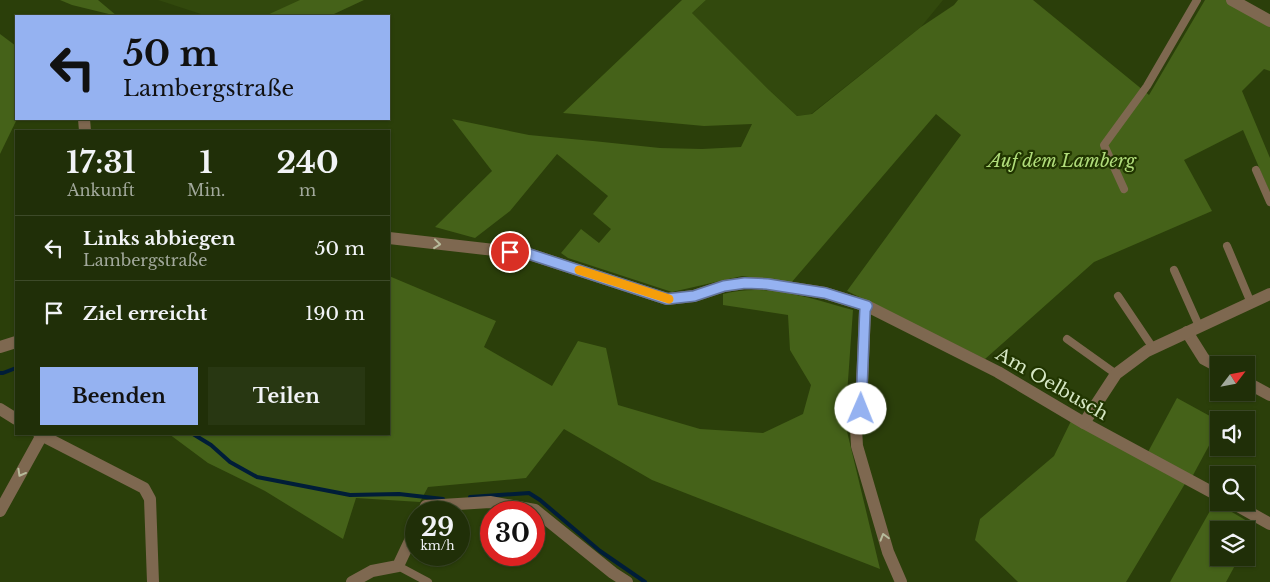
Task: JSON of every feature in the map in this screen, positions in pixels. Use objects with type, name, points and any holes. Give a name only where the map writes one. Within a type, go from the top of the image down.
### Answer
[{"type":"street","points":[[1232,0],[1270,21]]},
{"type":"street","name":"Am Oelbusch","points":[[390,238],[529,254],[667,299],[694,296],[724,286],[745,283],[767,284],[825,293],[867,306],[998,372],[1084,423],[1210,491]]},
{"type":"street","points":[[1084,423],[1116,374],[1153,348],[1268,297]]},
{"type":"street","points":[[867,306],[865,310],[861,409],[856,428],[857,446],[888,552],[901,582]]},
{"type":"street","points":[[1186,332],[1204,359],[1210,362]]},
{"type":"street","points":[[0,347],[15,342]]},
{"type":"street","points":[[1255,386],[1270,394]]},
{"type":"street","points":[[0,409],[15,418]]},
{"type":"street","points":[[0,511],[40,435],[144,488],[150,499],[153,582]]},
{"type":"street","points":[[470,503],[490,502],[535,510],[613,573],[627,582]]},
{"type":"street","points":[[1247,511],[1270,524]]},
{"type":"street","points":[[352,582],[372,571],[398,566],[405,551]]},
{"type":"lane","points":[[1124,188],[1104,145],[1147,86],[1197,0]]},
{"type":"lane","points":[[1256,170],[1270,202]]},
{"type":"lane","points":[[1227,246],[1251,303]]},
{"type":"lane","points":[[1174,270],[1199,326]]},
{"type":"lane","points":[[1118,296],[1153,348]]},
{"type":"lane","points":[[1067,339],[1116,374]]},
{"type":"lane","points":[[398,566],[428,582]]},
{"type":"shaded area","points":[[158,0],[344,0],[292,15],[204,15]]},
{"type":"shaded area","points":[[706,0],[943,0],[921,27],[811,114],[797,116],[692,13]]},
{"type":"green space","points":[[60,0],[98,0],[116,15],[113,15],[72,5]]},
{"type":"green space","points":[[300,0],[364,0],[334,15],[267,15]]},
{"type":"green space","name":"Auf dem Lamberg","points":[[682,0],[706,0],[692,13],[797,116],[812,114],[958,0],[1033,0],[1149,95],[1205,0],[1226,0],[1270,25],[1270,71],[1264,69],[1242,91],[1270,158],[1270,193],[1243,130],[1184,160],[1212,211],[1094,262],[985,359],[847,291],[961,135],[936,114],[791,283],[742,276],[672,292],[568,258],[561,253],[581,229],[599,243],[611,229],[593,214],[608,196],[557,154],[510,211],[475,238],[435,227],[492,171],[452,119],[529,135],[660,148],[702,149],[741,147],[752,124],[704,126],[563,113]]},
{"type":"green space","points":[[0,34],[15,45],[15,120],[17,120],[0,154]]},
{"type":"green space","points":[[390,276],[496,321],[484,347],[552,386],[578,341],[606,348],[618,405],[700,429],[763,433],[803,414],[811,385],[790,350],[788,315],[723,305],[723,294],[756,290],[789,293],[853,310],[845,423],[880,569],[652,480],[564,429],[526,478],[428,487],[421,501],[356,498],[343,539],[265,491],[208,463],[170,435],[390,435]]},
{"type":"green space","points":[[1177,398],[1210,416],[1210,444],[1192,477],[1148,452]]},
{"type":"green space","points":[[1071,421],[1186,482],[1126,582],[1018,582],[975,540],[980,519],[1054,456]]},
{"type":"green space","points":[[1210,511],[1230,511],[1247,521],[1210,521],[1210,566],[1235,566],[1226,582],[1170,582]]},
{"type":"waterway","points":[[0,373],[15,368]]},
{"type":"waterway","points":[[195,435],[211,445],[230,462],[257,477],[350,495],[399,494],[443,499]]},
{"type":"waterway","points":[[470,497],[529,493],[540,500],[600,551],[645,582]]},
{"type":"slow traffic","points":[[579,270],[669,299]]},
{"type":"route","points":[[510,252],[529,254],[667,299],[694,296],[724,286],[745,283],[767,284],[825,293],[867,306],[865,310],[861,409]]}]
